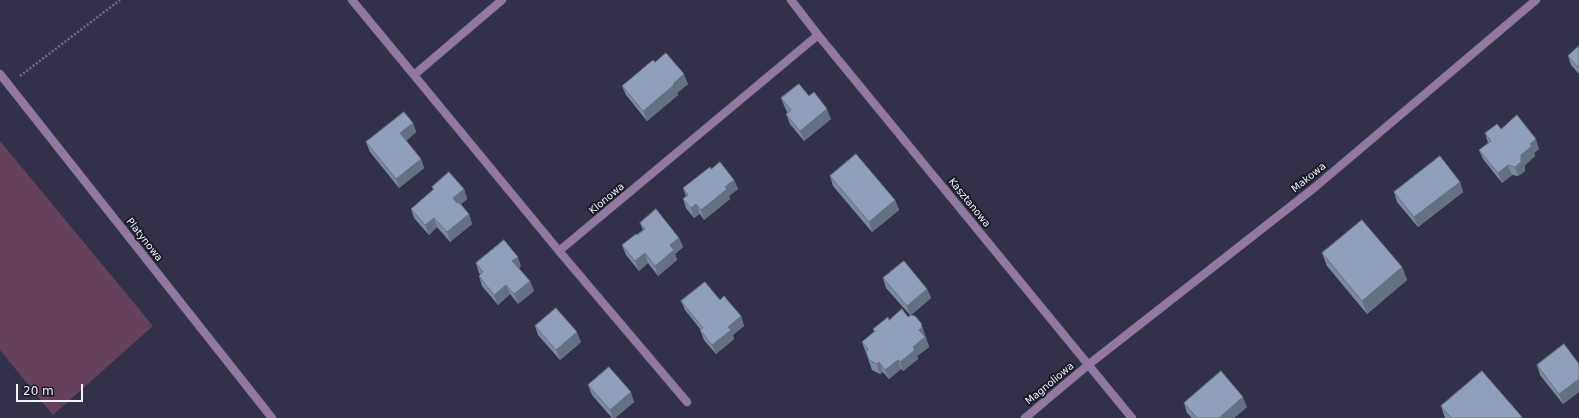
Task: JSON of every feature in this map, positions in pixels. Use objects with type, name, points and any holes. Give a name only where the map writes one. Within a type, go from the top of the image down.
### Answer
[{"type":"street","points":[[352,0],[559,251],[687,402]]},
{"type":"street","points":[[414,75],[502,0]]},
{"type":"street","name":"Kasztanowa","points":[[791,0],[818,35],[1132,418]]},
{"type":"street","name":"Makowa","points":[[1088,365],[1314,188],[1536,0]]},
{"type":"street","name":"Klonowa","points":[[559,251],[818,35]]},
{"type":"street","name":"Platynowa","points":[[0,74],[272,418]]},
{"type":"street","name":"Magnoliowa","points":[[1025,418],[1088,365]]},
{"type":"path","points":[[8,84],[120,0]]},
{"type":"shaded area","points":[[0,141],[153,326],[53,415],[0,350]]},
{"type":"building","points":[[1579,46],[1579,68],[1568,56]]},
{"type":"building","points":[[666,53],[684,74],[673,84],[674,85],[643,111],[622,86],[653,60],[655,62]]},
{"type":"building","points":[[799,84],[809,96],[814,92],[827,109],[800,131],[786,114],[791,110],[781,98]]},
{"type":"building","points":[[404,112],[413,123],[400,133],[421,159],[396,179],[366,142]]},
{"type":"building","points":[[1517,115],[1536,139],[1530,144],[1532,146],[1521,155],[1521,162],[1515,167],[1508,165],[1498,173],[1479,150],[1491,141],[1485,133],[1497,124],[1501,129]]},
{"type":"building","points":[[856,154],[895,200],[869,222],[830,176]]},
{"type":"building","points":[[1440,156],[1460,182],[1414,217],[1394,192]]},
{"type":"building","points":[[720,162],[734,180],[725,187],[727,189],[701,210],[696,204],[691,208],[683,199],[688,195],[683,188],[710,167],[711,169]]},
{"type":"building","points":[[449,172],[464,189],[453,198],[469,214],[447,232],[434,218],[425,225],[411,209],[434,189],[432,187]]},
{"type":"building","points":[[656,209],[679,238],[670,245],[674,250],[655,266],[645,253],[635,261],[622,245],[645,229],[640,223]]},
{"type":"building","points":[[1362,220],[1402,267],[1362,301],[1322,253]]},
{"type":"building","points":[[504,240],[518,257],[512,261],[530,281],[514,294],[506,285],[494,295],[479,276],[483,272],[476,263]]},
{"type":"building","points":[[904,261],[927,289],[907,306],[883,278]]},
{"type":"building","points":[[705,282],[720,300],[724,296],[741,316],[728,327],[731,330],[712,345],[700,330],[703,328],[681,301]]},
{"type":"building","points":[[556,308],[577,332],[556,350],[535,326]]},
{"type":"building","points":[[902,309],[908,317],[911,315],[915,316],[921,323],[922,328],[919,330],[925,337],[913,347],[915,350],[900,362],[898,360],[885,370],[879,362],[877,364],[869,360],[866,351],[868,349],[862,342],[875,331],[873,329],[888,317],[889,320]]},
{"type":"building","points":[[1564,344],[1579,364],[1579,379],[1559,394],[1537,365]]},
{"type":"building","points":[[609,367],[631,392],[610,410],[588,385]]},
{"type":"building","points":[[1221,371],[1243,397],[1219,418],[1197,418],[1184,403]]},
{"type":"building","points":[[1482,371],[1522,417],[1521,418],[1451,418],[1441,406]]}]
